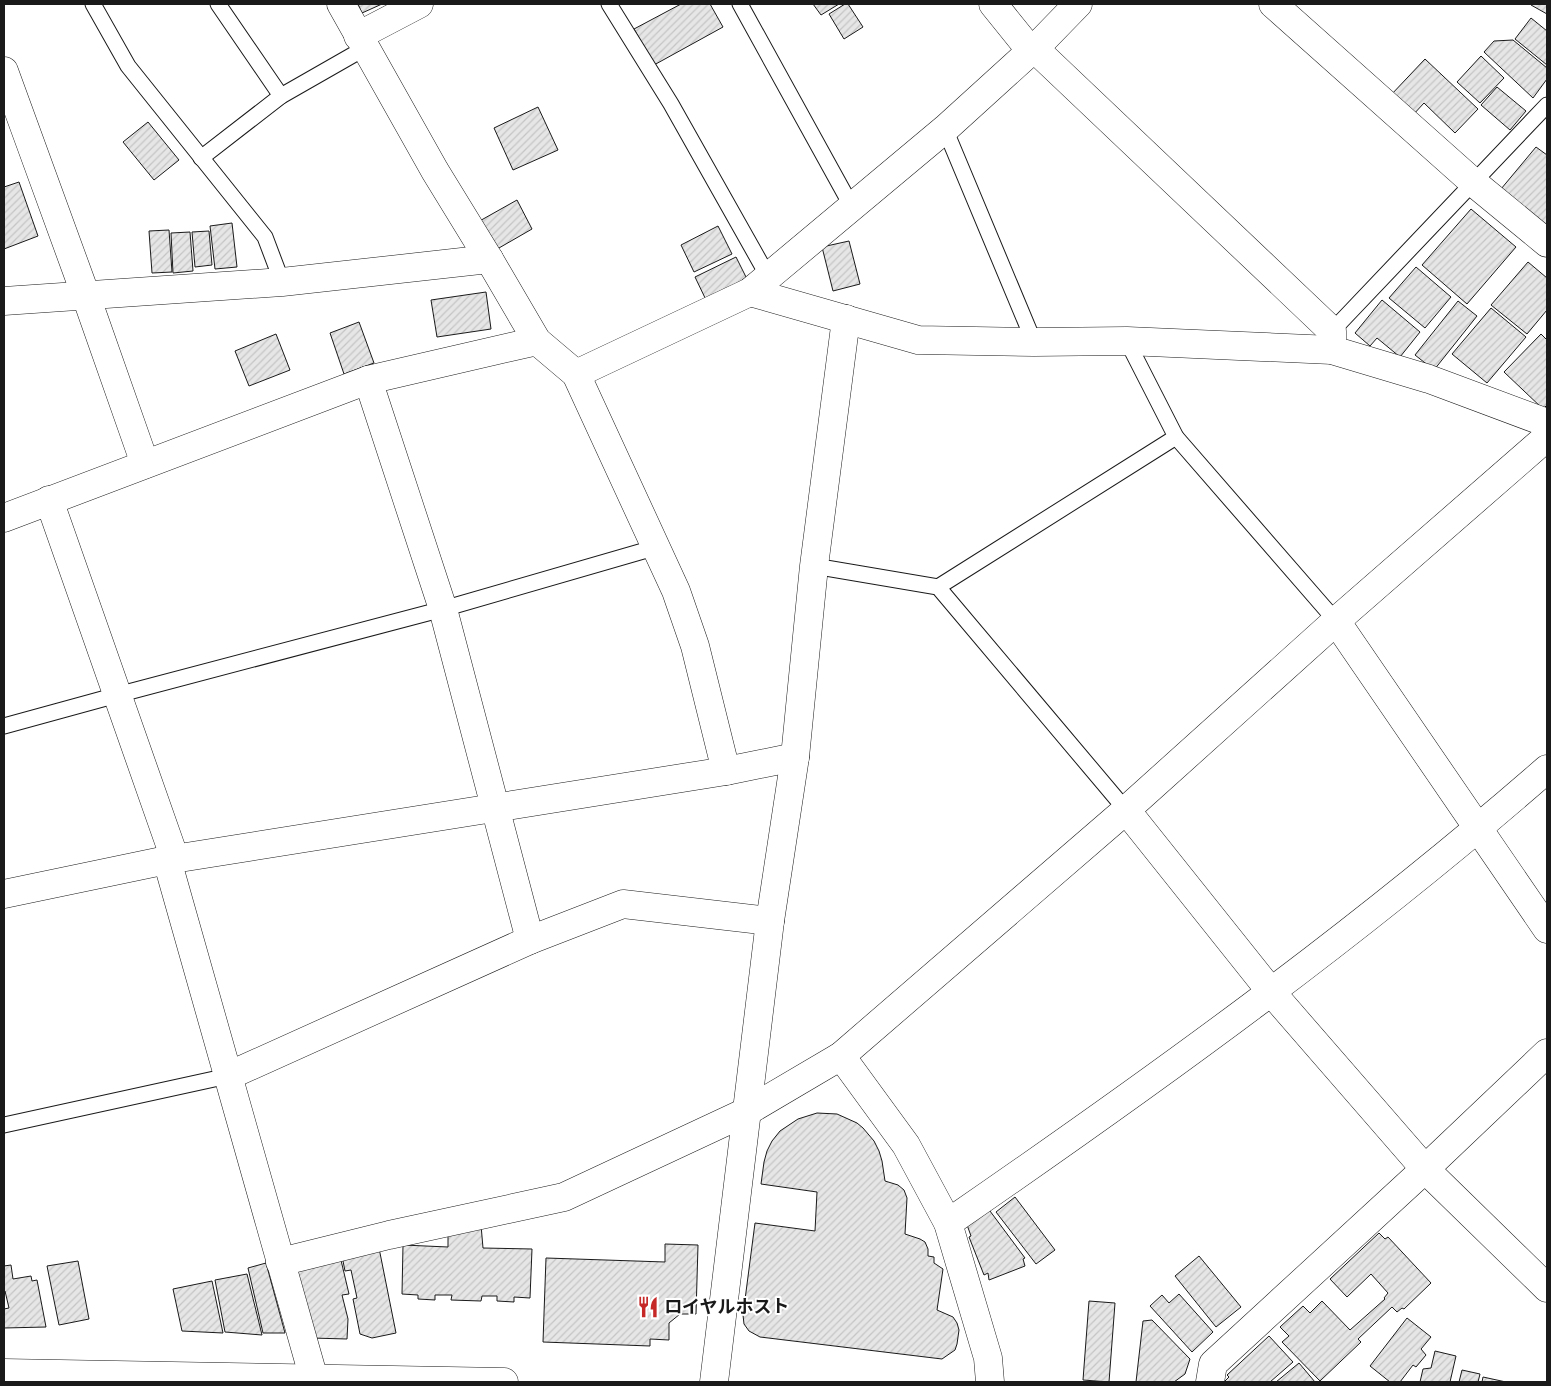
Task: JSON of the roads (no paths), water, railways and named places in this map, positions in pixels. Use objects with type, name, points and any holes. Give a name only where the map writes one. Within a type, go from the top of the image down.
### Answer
[{"type":"street","points":[[341,4],[434,171],[490,259],[537,341],[576,374],[676,591],[695,646],[726,770]]},
{"type":"street","points":[[362,42],[420,4]]},
{"type":"street","points":[[993,4],[1033,49],[1332,340],[1429,380],[1547,423]]},
{"type":"street","points":[[576,374],[759,285],[945,129],[1033,49],[1078,4]]},
{"type":"street","points":[[1272,4],[1474,183],[1547,243]]},
{"type":"street","points":[[4,71],[145,464]]},
{"type":"street","points":[[4,301],[282,282],[490,259]]},
{"type":"street","points":[[759,285],[846,319],[918,340],[1034,342],[1332,340]]},
{"type":"street","points":[[714,1382],[770,921],[794,757],[814,566],[846,319]]},
{"type":"street","points":[[4,518],[368,380],[537,341]]},
{"type":"street","points":[[368,380],[443,609],[530,940]]},
{"type":"street","points":[[280,1262],[388,1235],[564,1196],[746,1112],[841,1056],[1126,810],[1336,621],[1547,437]]},
{"type":"street","points":[[49,500],[117,695],[171,859],[228,1076],[314,1379]]},
{"type":"street","points":[[1336,621],[1547,929]]},
{"type":"street","points":[[4,894],[171,859],[495,808],[794,757]]},
{"type":"street","points":[[948,1223],[1024,1171],[1272,993],[1479,829],[1547,769]]},
{"type":"street","points":[[1126,810],[1272,993],[1425,1169],[1547,1288]]},
{"type":"street","points":[[228,1076],[530,940],[622,904],[770,921]]},
{"type":"street","points":[[1210,1382],[1213,1364],[1425,1169],[1547,1053]]},
{"type":"street","points":[[841,1056],[906,1145],[948,1223],[988,1358],[990,1382]]},
{"type":"street","points":[[4,1373],[504,1382]]},
{"type":"lane","points":[[93,4],[128,66],[266,236],[282,282]]},
{"type":"lane","points":[[218,4],[281,96]]},
{"type":"lane","points":[[609,4],[671,104],[759,285]]},
{"type":"lane","points":[[740,4],[852,207]]},
{"type":"lane","points":[[201,158],[281,96],[362,42]]},
{"type":"lane","points":[[1332,340],[1547,105]]},
{"type":"lane","points":[[945,129],[1034,342]]},
{"type":"lane","points":[[1127,341],[1176,437],[1336,621]]},
{"type":"lane","points":[[938,587],[1176,437]]},
{"type":"lane","points":[[4,726],[443,609],[657,547]]},
{"type":"lane","points":[[814,566],[938,587],[1126,810]]},
{"type":"lane","points":[[4,1125],[228,1076]]},
{"type":"place","name":"ロイヤルホスト","points":[[648,1307]]}]
